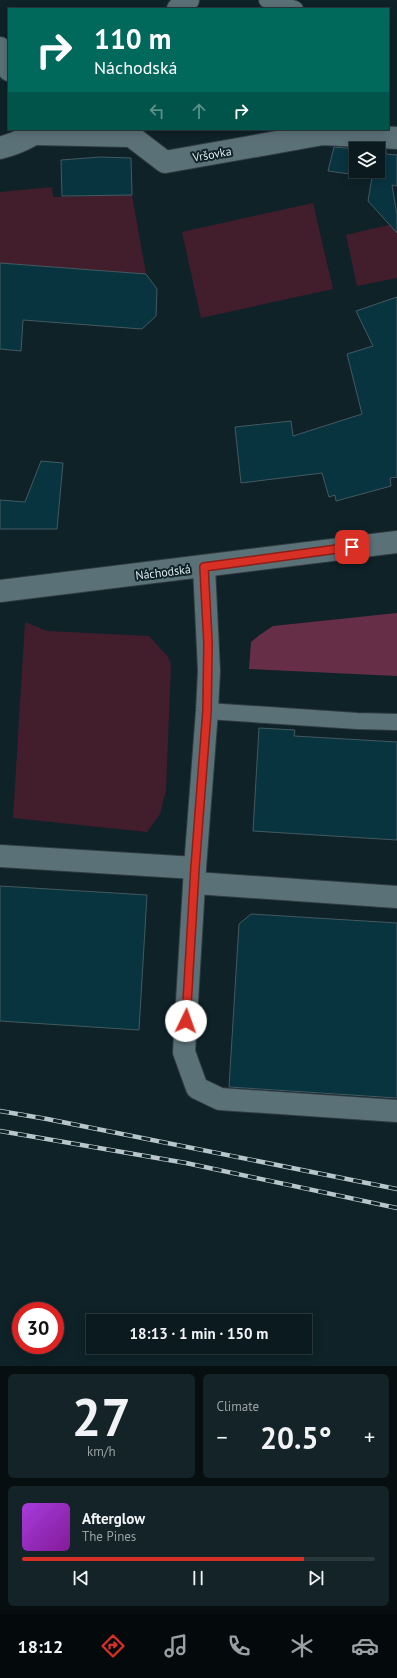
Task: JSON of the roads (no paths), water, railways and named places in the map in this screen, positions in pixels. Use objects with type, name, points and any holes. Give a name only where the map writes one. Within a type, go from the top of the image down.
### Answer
[{"type":"street","points":[[179,8],[188,0]]},
{"type":"street","points":[[0,48],[8,68]]},
{"type":"street","points":[[0,148],[16,143],[36,131]]},
{"type":"street","name":"Vršovka","points":[[36,131],[131,136],[165,162],[323,134],[397,138]]},
{"type":"street","name":"Náchodská","points":[[0,591],[397,542]]},
{"type":"street","points":[[204,567],[208,643],[207,711],[184,1052],[197,1088],[220,1099],[397,1111]]},
{"type":"street","points":[[0,856],[397,897]]},
{"type":"lane","points":[[267,0],[292,8]]},
{"type":"lane","points":[[207,711],[357,721],[397,722]]},
{"type":"railway","points":[[0,1111],[47,1119],[397,1189]]},
{"type":"railway","points":[[0,1131],[186,1163],[397,1208]]}]
